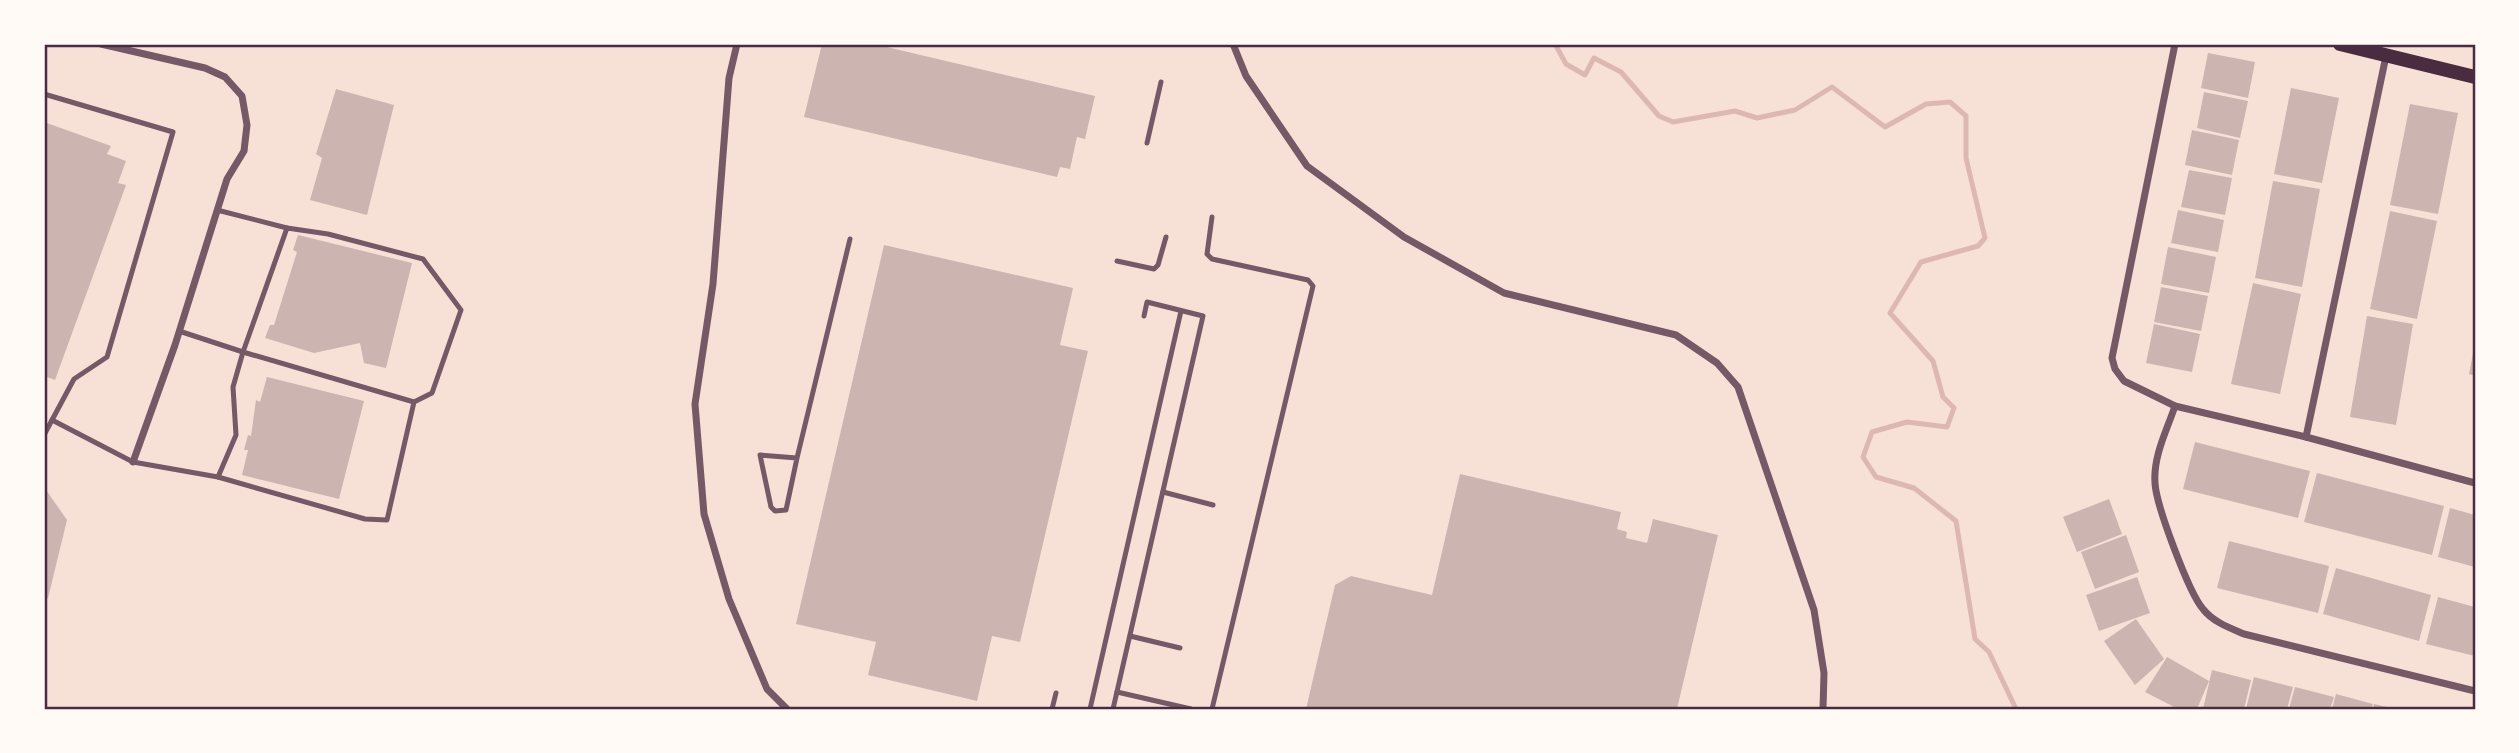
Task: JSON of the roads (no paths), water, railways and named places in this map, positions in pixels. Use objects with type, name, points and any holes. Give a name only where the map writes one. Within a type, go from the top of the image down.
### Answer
[{"type":"main road","points":[[2340,44],[2475,77]]},
{"type":"street","points":[[101,44],[205,68],[225,76],[242,96],[247,125],[244,151],[227,179],[179,331],[133,462]]},
{"type":"street","points":[[737,44],[729,78],[713,284],[695,404],[704,514],[729,599],[767,689],[787,709]]},
{"type":"street","points":[[1233,44],[1246,76],[1307,166],[1404,237],[1504,293],[1676,335],[1717,363],[1738,387],[1814,610],[1824,673],[1823,709]]},
{"type":"street","points":[[2175,44],[2112,358],[2115,369],[2124,381],[2175,406],[2306,437],[2475,483]]},
{"type":"street","points":[[2306,437],[2386,56]]},
{"type":"street","points":[[2175,406],[2157,458],[2155,482],[2158,503],[2202,609],[2217,621],[2244,634],[2475,691]]},
{"type":"lane","points":[[1147,143],[1161,82]]},
{"type":"lane","points":[[44,94],[173,132],[107,357],[74,379],[44,435]]},
{"type":"lane","points":[[179,331],[414,402],[432,393],[461,310],[423,259],[328,234],[287,228],[217,210]]},
{"type":"lane","points":[[1212,217],[1207,254],[1212,259],[1308,280],[1313,286],[1212,709]]},
{"type":"lane","points":[[218,477],[236,435],[233,387],[287,228]]},
{"type":"lane","points":[[1117,261],[1154,269],[1158,265],[1166,237]]},
{"type":"lane","points":[[797,458],[760,455],[771,507],[782,513],[786,510],[850,239]]},
{"type":"lane","points":[[1113,709],[1203,316],[1147,302],[1144,316]]},
{"type":"lane","points":[[1090,709],[1181,311]]},
{"type":"lane","points":[[52,420],[133,462],[218,477],[365,519],[387,520],[414,402]]},
{"type":"lane","points":[[1163,492],[1213,505]]},
{"type":"lane","points":[[1130,636],[1180,648]]},
{"type":"lane","points":[[1117,692],[1191,709]]},
{"type":"lane","points":[[1052,709],[1056,694]]},
{"type":"waterway","points":[[1555,44],[1566,64],[1585,75],[1594,58],[1621,72],[1659,116],[1673,122],[1735,111],[1757,118],[1795,110],[1832,87],[1885,127],[1926,104],[1950,102],[1966,116],[1966,158],[1985,238],[1978,246],[1921,262],[1890,313],[1933,361],[1943,397],[1954,408],[1947,427],[1907,422],[1872,432],[1863,457],[1876,477],[1914,488],[1956,521],[1975,639],[1989,652],[2016,709]]}]
